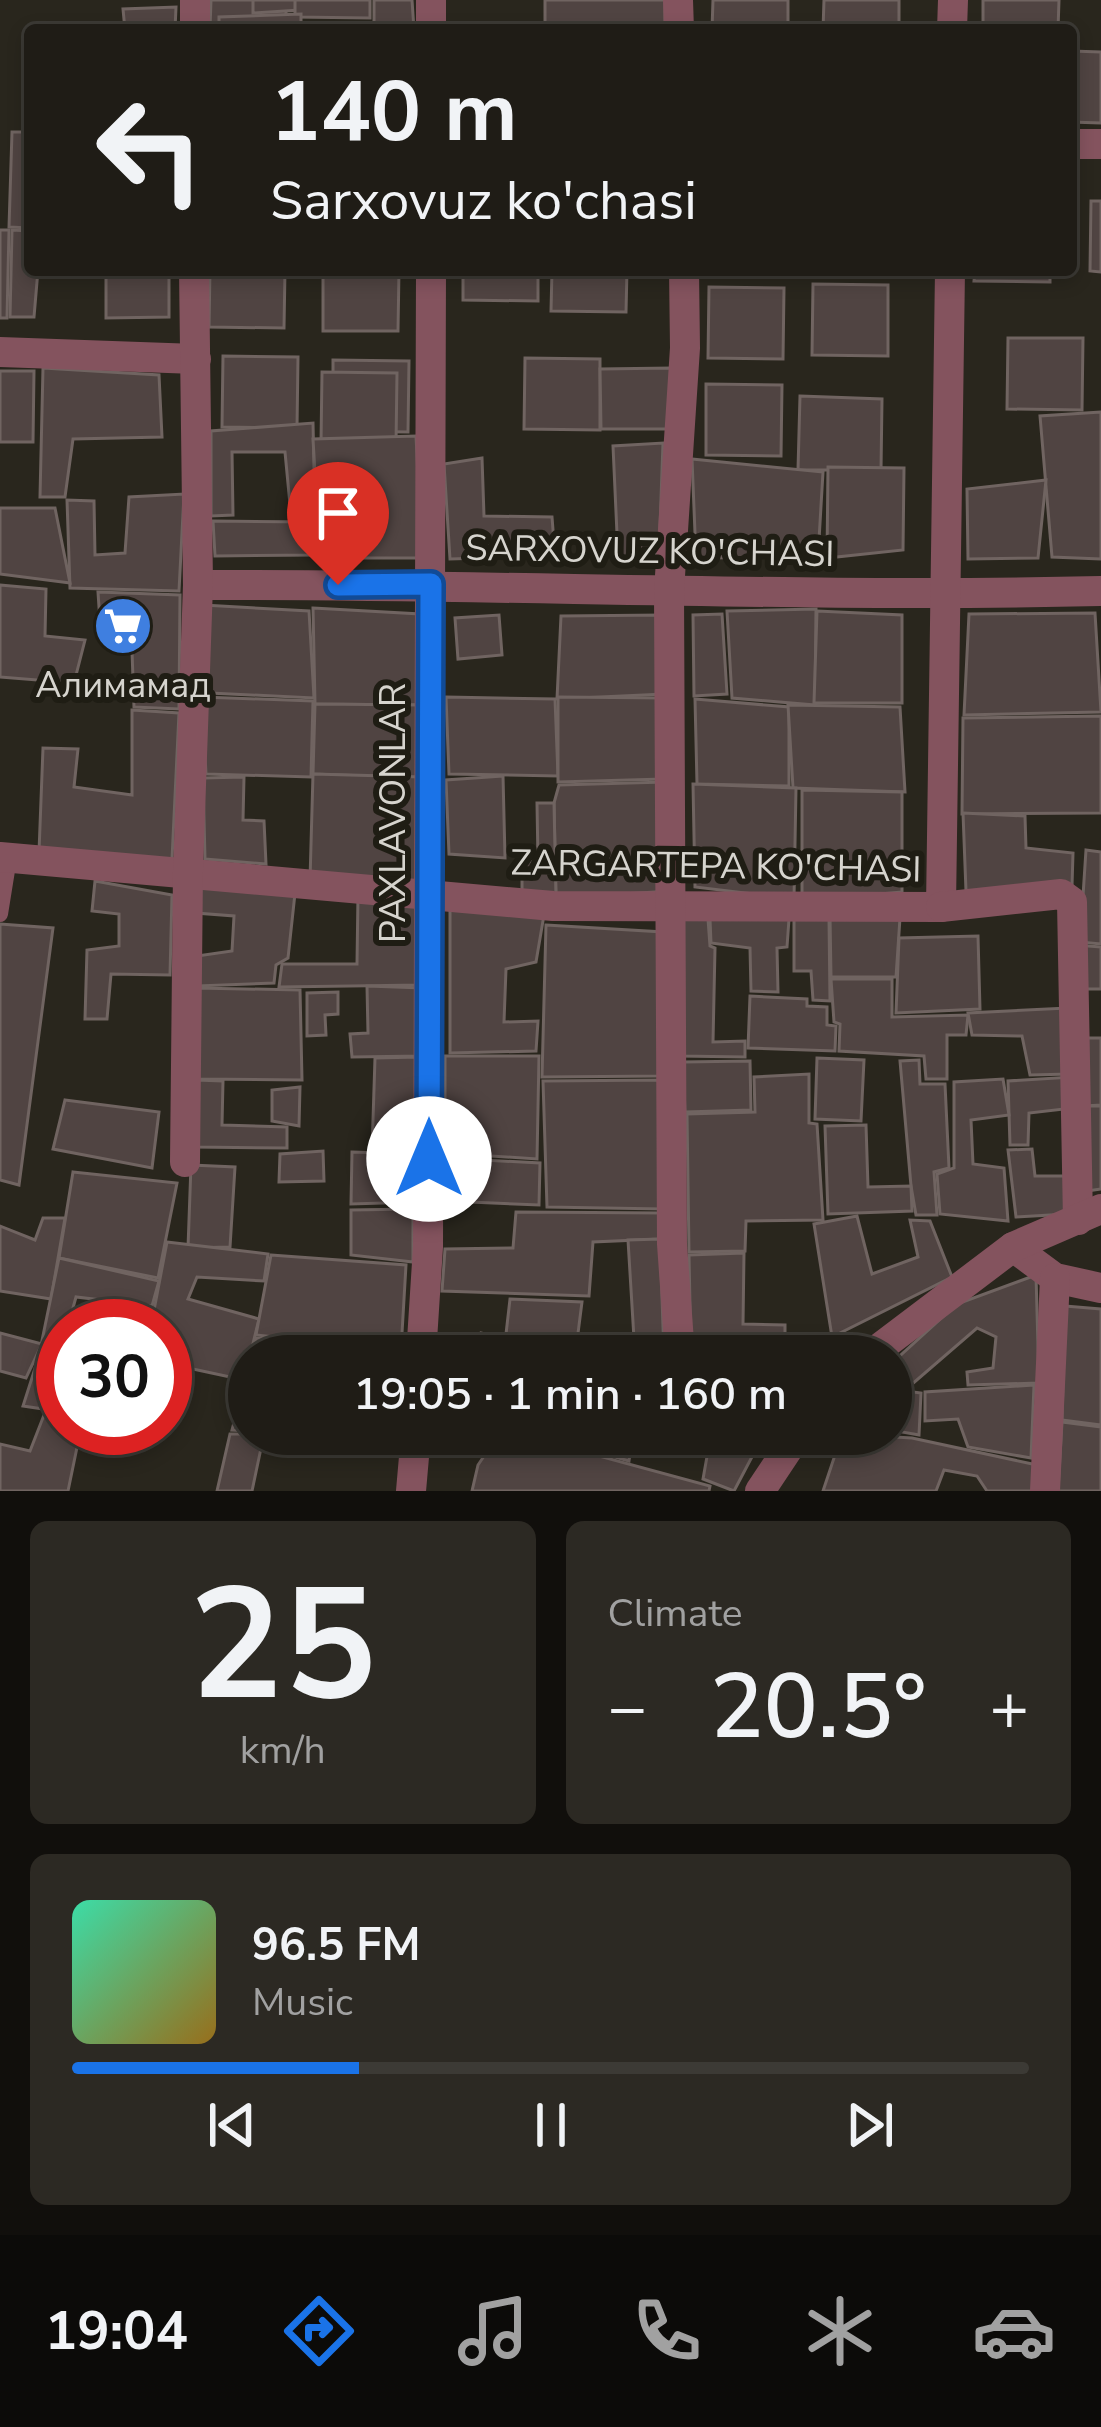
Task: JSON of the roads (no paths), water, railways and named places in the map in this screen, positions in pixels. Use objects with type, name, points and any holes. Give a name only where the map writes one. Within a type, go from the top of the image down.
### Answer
[{"type":"street","points":[[185,1162],[198,586],[194,276]]},
{"type":"street","name":"PAXLAVONLAR","points":[[422,1335],[428,1247],[431,894],[431,276]]},
{"type":"street","points":[[678,1335],[672,1244],[669,591],[685,348],[684,276]]},
{"type":"street","name":"ZARGARTEPA KO'CHASI","points":[[5,858],[553,906],[941,907],[950,276]]},
{"type":"street","points":[[0,352],[196,359]]},
{"type":"street","name":"SARXOVUZ KO'CHASI","points":[[198,586],[431,584],[944,595],[1101,591]]},
{"type":"street","points":[[896,1335],[1013,1247],[1089,1215],[1072,902],[1061,894],[941,907]]},
{"type":"street","points":[[1013,1247],[1055,1278],[1101,1288]]},
{"type":"street","points":[[1045,1491],[1055,1278]]},
{"type":"street","points":[[411,1491],[414,1455]]},
{"type":"street","points":[[760,1491],[785,1455]]},
{"type":"lane","points":[[0,914],[5,858]]},
{"type":"place","name":"Алимамад","points":[[123,626]]}]
